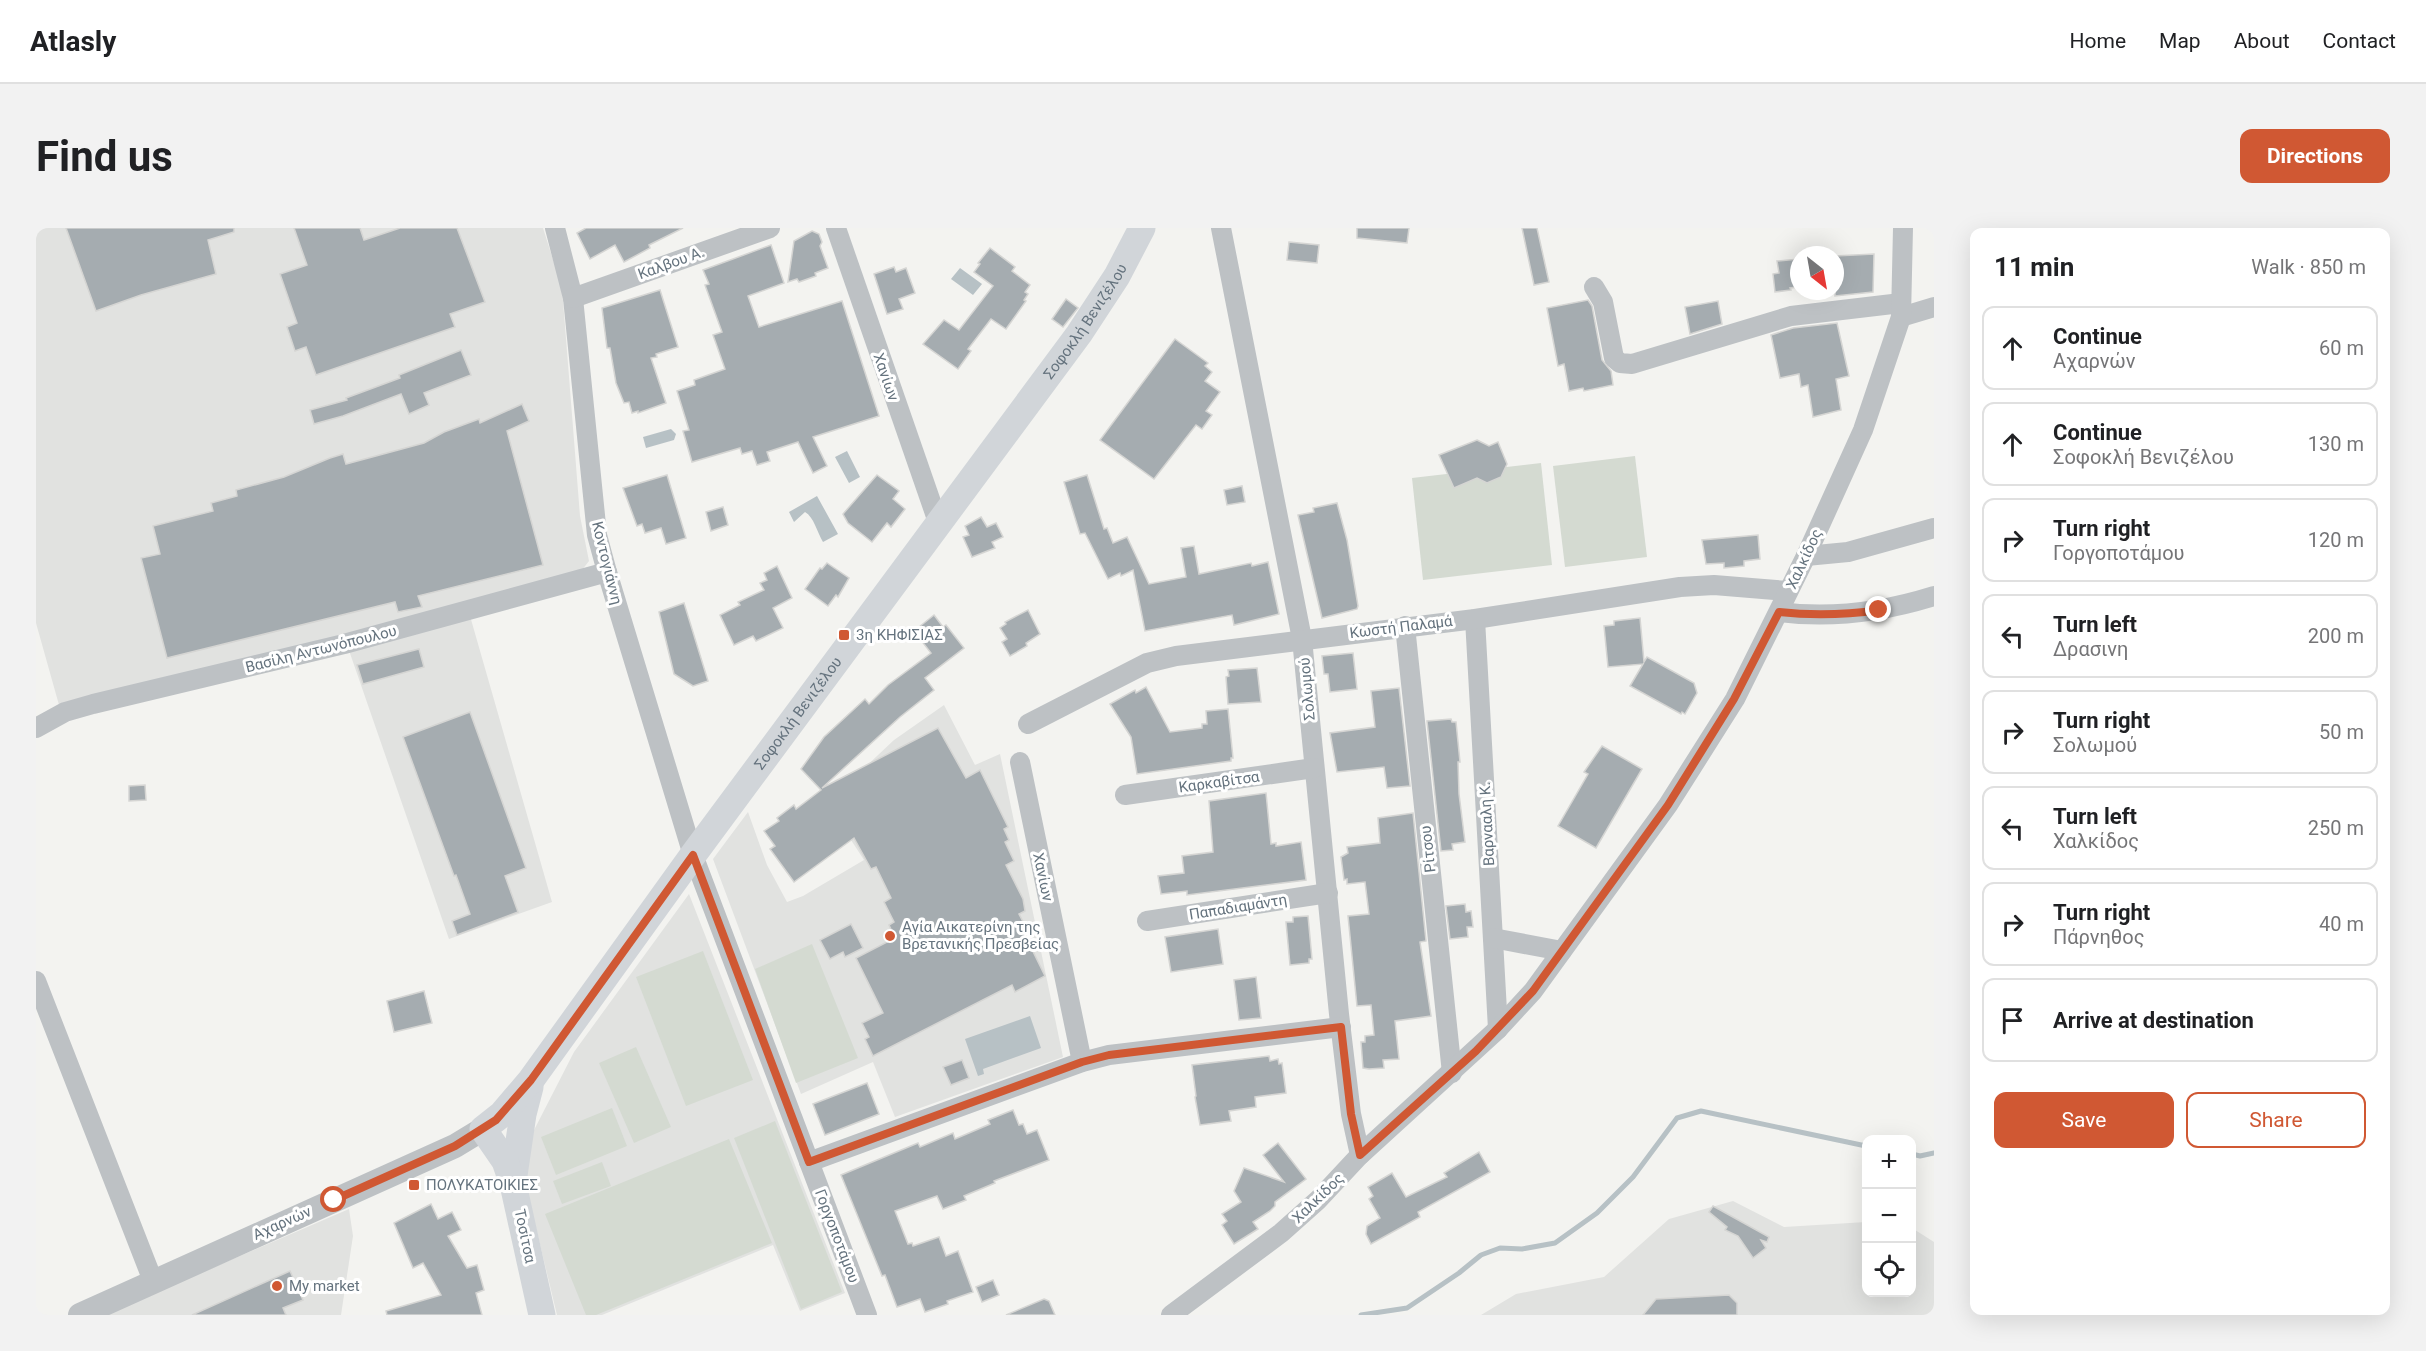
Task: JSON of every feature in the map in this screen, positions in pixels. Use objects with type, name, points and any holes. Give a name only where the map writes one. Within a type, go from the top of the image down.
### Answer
[{"type":"main road","name":"Σοφοκλή Βενιζέλου","points":[[483,1129],[502,1114],[531,1080],[693,855],[1079,334],[1117,276],[1142,228]]},
{"type":"main road","points":[[513,1184],[523,1114],[531,1080]]},
{"type":"main road","name":"Τοσίτσα","points":[[483,1129],[505,1161],[513,1184],[543,1315]]},
{"type":"street","name":"Κοντογιάννη","points":[[555,228],[573,298],[597,536],[693,855]]},
{"type":"street","name":"Καλβου Α.","points":[[573,298],[770,228]]},
{"type":"street","name":"Χανίων","points":[[836,228],[939,525]]},
{"type":"street","name":"Σολωμού","points":[[1221,228],[1302,639],[1341,1027],[1351,1114],[1360,1155]]},
{"type":"street","name":"Χαλκίδος","points":[[1171,1315],[1281,1233],[1318,1200],[1360,1155],[1498,1029],[1533,991],[1668,805],[1734,699],[1806,556],[1863,430],[1901,310],[1903,228]]},
{"type":"street","points":[[1594,287],[1603,302],[1614,358],[1620,363],[1632,364],[1791,316],[1934,307]]},
{"type":"street","points":[[1806,556],[1848,552],[1934,528]]},
{"type":"street","name":"Βασίλη Αντωνόπουλου","points":[[36,728],[64,712],[93,704],[344,644],[607,572]]},
{"type":"street","name":"Κωστή Παλαμά","points":[[1028,724],[1147,663],[1176,656],[1475,619],[1680,587],[1714,585],[1788,591]]},
{"type":"street","points":[[1779,612],[1810,616],[1839,615],[1879,610],[1934,596]]},
{"type":"street","name":"Βαρνααλη Κ.","points":[[1475,619],[1498,1029]]},
{"type":"street","name":"Ρίτσου","points":[[1405,626],[1452,1072]]},
{"type":"street","name":"Χανίων","points":[[1020,762],[1082,1062]]},
{"type":"street","name":"Καρκαβίτσα","points":[[1125,795],[1314,768]]},
{"type":"street","name":"Γοργοποτάμου","points":[[693,855],[867,1315]]},
{"type":"street","name":"Παπαδιαμάντη","points":[[1147,921],[1328,893]]},
{"type":"street","points":[[1493,938],[1562,951]]},
{"type":"street","points":[[36,981],[153,1281]]},
{"type":"street","points":[[809,1162],[1082,1062],[1109,1055],[1341,1027]]},
{"type":"street","name":"Αχαρνών","points":[[80,1315],[455,1146],[483,1129]]},
{"type":"shaded area","points":[[36,228],[543,228],[562,288],[580,516],[589,561],[582,570],[466,602],[552,902],[449,939],[344,636],[59,705],[36,623]]},
{"type":"shaded area","points":[[960,268],[982,284],[973,295],[951,279]]},
{"type":"shaded area","points":[[671,429],[676,434],[674,440],[646,448],[643,437]]},
{"type":"shaded area","points":[[847,451],[860,477],[849,483],[835,457]]},
{"type":"shaded area","points":[[1635,456],[1647,557],[1565,567],[1553,466]]},
{"type":"shaded area","points":[[1541,463],[1552,565],[1423,580],[1412,478]]},
{"type":"shaded area","points":[[817,496],[838,534],[823,542],[808,514],[805,512],[794,522],[789,512]]},
{"type":"shaded area","name":"Αγία Αικατερίνη της Βρετανικής Πρεσβείας","points":[[944,705],[975,765],[1000,754],[1063,1057],[895,1117],[873,1062],[801,1094],[713,859],[748,812],[767,865],[787,902],[803,896],[864,860],[827,803],[894,740]]},
{"type":"shaded area","points":[[689,894],[845,1293],[800,1311],[773,1245],[602,1315],[557,1315],[525,1182],[532,1134],[574,1052]]},
{"type":"shaded area","points":[[812,944],[858,1058],[796,1083],[755,969]]},
{"type":"shaded area","points":[[703,951],[753,1080],[686,1106],[636,977]]},
{"type":"shaded area","points":[[1030,1016],[1041,1048],[983,1069],[984,1074],[978,1076],[965,1039]]},
{"type":"shaded area","points":[[636,1047],[671,1127],[634,1143],[599,1063]]},
{"type":"shaded area","points":[[612,1108],[627,1146],[556,1175],[541,1137]]},
{"type":"shaded area","points":[[775,1121],[842,1292],[801,1309],[734,1138]]},
{"type":"shaded area","points":[[729,1139],[772,1243],[596,1315],[586,1315],[545,1214]]},
{"type":"shaded area","points":[[602,1162],[611,1186],[562,1204],[553,1181]]},
{"type":"shaded area","points":[[1733,1201],[1784,1227],[1862,1222],[1862,1297],[1916,1297],[1916,1231],[1934,1242],[1934,1315],[1481,1315],[1516,1294],[1604,1277],[1669,1219]]},
{"type":"shaded area","points":[[349,1209],[353,1236],[341,1315],[103,1315]]},
{"type":"building","points":[[66,228],[234,228],[234,232],[208,240],[216,274],[141,295],[96,311]]},
{"type":"building","points":[[294,228],[360,228],[364,240],[400,228],[457,228],[485,302],[450,314],[455,327],[316,375],[306,347],[295,351],[287,327],[297,323],[280,274],[307,265]]},
{"type":"building","points":[[586,228],[683,228],[649,245],[650,248],[624,262],[615,245],[590,259],[577,233]]},
{"type":"building","points":[[1357,228],[1409,228],[1407,243],[1357,238]]},
{"type":"building","points":[[1522,228],[1537,228],[1549,282],[1534,285]]},
{"type":"building","points":[[812,231],[819,234],[822,242],[820,246],[828,268],[815,273],[816,276],[799,282],[797,279],[788,282],[794,241]]},
{"type":"building","points":[[1289,242],[1319,245],[1317,263],[1287,260]]},
{"type":"building","points":[[771,245],[784,283],[748,296],[759,327],[842,301],[879,416],[813,437],[827,466],[813,473],[798,442],[767,452],[770,461],[757,465],[752,451],[742,454],[740,448],[692,462],[683,431],[689,430],[677,391],[695,385],[694,380],[725,369],[713,335],[722,332],[705,285],[709,284],[703,270]]},
{"type":"building","points":[[990,248],[1015,267],[1012,271],[1030,285],[1025,292],[1028,294],[1024,300],[1026,301],[1006,329],[991,319],[968,349],[971,351],[958,369],[923,344],[944,320],[959,330],[993,286],[974,272]]},
{"type":"building","points":[[1874,254],[1873,292],[1844,295],[1844,256]]},
{"type":"building","points":[[1790,260],[1790,290],[1775,292],[1773,274],[1779,273],[1777,261]]},
{"type":"building","points":[[894,267],[896,272],[906,268],[915,293],[899,299],[903,309],[887,314],[874,274]]},
{"type":"building","points":[[660,290],[678,347],[656,354],[657,357],[651,358],[666,403],[632,413],[629,402],[624,403],[616,383],[610,348],[607,348],[602,308]]},
{"type":"building","points":[[1066,299],[1078,308],[1063,327],[1052,319]]},
{"type":"building","points":[[1588,300],[1592,306],[1602,360],[1611,371],[1613,385],[1584,391],[1583,388],[1569,391],[1564,364],[1558,366],[1547,308]]},
{"type":"building","points":[[1718,301],[1722,324],[1690,334],[1685,307]]},
{"type":"building","points":[[1837,323],[1849,376],[1836,379],[1841,410],[1813,417],[1808,385],[1801,387],[1799,374],[1780,378],[1771,335],[1793,328]]},
{"type":"building","points":[[1175,339],[1208,363],[1205,366],[1212,372],[1205,381],[1220,392],[1206,411],[1212,415],[1202,429],[1196,425],[1154,479],[1100,440]]},
{"type":"building","points":[[461,350],[471,375],[424,393],[429,405],[409,414],[401,394],[343,416],[314,424],[310,410],[347,400],[346,398],[400,378],[399,375]]},
{"type":"building","points":[[522,404],[529,421],[507,431],[543,565],[418,596],[422,607],[398,612],[395,602],[167,658],[141,558],[160,554],[153,526],[213,511],[211,503],[237,496],[236,490],[284,477],[330,458],[343,454],[346,464],[424,443],[444,432],[479,419],[480,423]]},
{"type":"building","points":[[1477,440],[1489,446],[1498,442],[1507,464],[1501,477],[1487,483],[1477,478],[1454,488],[1439,455]]},
{"type":"building","points":[[667,475],[686,538],[666,544],[661,528],[645,533],[642,524],[637,526],[623,488]]},
{"type":"building","points":[[877,475],[899,491],[893,499],[905,509],[891,527],[887,523],[872,542],[848,523],[843,514]]},
{"type":"building","points":[[1087,475],[1104,529],[1107,528],[1113,543],[1127,537],[1149,584],[1186,577],[1181,548],[1194,546],[1199,574],[1251,563],[1252,566],[1268,562],[1279,614],[1234,625],[1232,615],[1145,631],[1133,570],[1108,579],[1085,533],[1080,534],[1064,482]]},
{"type":"building","points":[[1242,486],[1245,502],[1227,505],[1224,490]]},
{"type":"building","points":[[1337,503],[1347,540],[1358,606],[1357,609],[1322,618],[1298,515],[1314,512],[1313,508]]},
{"type":"building","points":[[723,507],[728,525],[711,531],[706,512]]},
{"type":"building","points":[[981,517],[987,527],[996,523],[1003,537],[992,542],[995,548],[972,557],[963,537],[969,535],[965,526]]},
{"type":"building","points":[[1758,535],[1760,559],[1744,561],[1744,566],[1724,568],[1724,563],[1706,564],[1702,540]]},
{"type":"building","points":[[827,563],[849,578],[838,597],[836,595],[828,606],[805,589],[820,568],[822,569]]},
{"type":"building","points":[[777,566],[792,598],[773,608],[783,628],[756,641],[753,636],[734,645],[720,615],[740,605],[738,602],[764,590],[760,583],[767,580],[764,573]]},
{"type":"building","points":[[684,603],[708,681],[693,686],[674,674],[659,612]]},
{"type":"building","points":[[1028,610],[1040,634],[1026,643],[1027,646],[1010,656],[1002,642],[1007,639],[1000,628],[1006,624],[1005,622]]},
{"type":"building","points":[[934,615],[943,627],[946,625],[964,648],[925,678],[934,690],[900,717],[822,788],[938,728],[966,778],[980,770],[1008,827],[1004,829],[1009,840],[1005,842],[1014,861],[1006,865],[1023,899],[1025,911],[1019,914],[1029,933],[1025,935],[1045,976],[1015,992],[1012,985],[873,1056],[865,1039],[869,1037],[862,1023],[883,1013],[856,958],[895,938],[889,925],[894,922],[884,902],[891,898],[876,867],[871,869],[854,838],[794,882],[770,849],[775,846],[764,831],[779,821],[777,818],[794,805],[796,809],[821,790],[801,769],[824,737],[865,699],[869,704],[888,685],[931,653],[914,631]]},
{"type":"building","points":[[1640,618],[1644,662],[1647,657],[1694,683],[1697,693],[1685,714],[1682,712],[1681,714],[1630,686],[1643,664],[1608,667],[1604,626],[1614,625],[1614,621]]},
{"type":"building","points":[[419,649],[424,667],[363,684],[357,665]]},
{"type":"building","points":[[1353,653],[1357,689],[1330,692],[1328,674],[1324,674],[1322,656]]},
{"type":"building","points":[[1257,668],[1261,702],[1228,704],[1226,677],[1229,676],[1228,670]]},
{"type":"building","points":[[1146,687],[1170,732],[1202,728],[1202,724],[1207,724],[1206,711],[1228,709],[1233,758],[1231,761],[1137,774],[1131,737],[1110,704],[1135,690],[1136,693]]},
{"type":"building","points":[[1399,688],[1410,786],[1387,788],[1384,767],[1337,772],[1330,733],[1375,727],[1371,691]]},
{"type":"building","points":[[470,712],[526,868],[505,876],[518,912],[457,935],[452,921],[470,914],[403,737]]},
{"type":"building","points":[[1451,719],[1452,722],[1456,722],[1460,762],[1458,762],[1459,794],[1465,842],[1452,844],[1453,850],[1441,851],[1427,721]]},
{"type":"building","points":[[1602,746],[1642,769],[1596,848],[1558,826],[1588,774],[1584,772]]},
{"type":"building","points":[[145,785],[146,800],[129,801],[129,786]]},
{"type":"building","points":[[1266,793],[1271,844],[1276,843],[1276,846],[1301,842],[1306,880],[1187,895],[1187,891],[1161,894],[1158,876],[1184,873],[1182,856],[1213,852],[1209,801]]},
{"type":"building","points":[[1413,813],[1426,941],[1420,942],[1431,1016],[1395,1021],[1399,1059],[1383,1060],[1384,1068],[1363,1068],[1361,1042],[1365,1042],[1365,1036],[1374,1035],[1371,1005],[1357,1006],[1348,916],[1369,914],[1365,882],[1347,884],[1347,879],[1344,880],[1341,857],[1348,853],[1347,847],[1380,843],[1378,818]]},
{"type":"building","points":[[1465,904],[1466,912],[1471,911],[1473,927],[1467,927],[1468,937],[1450,939],[1446,906]]},
{"type":"building","points":[[1308,916],[1312,959],[1309,959],[1309,963],[1290,965],[1286,922],[1293,922],[1293,917]]},
{"type":"building","points":[[851,924],[863,948],[845,957],[843,952],[830,959],[820,940]]},
{"type":"building","points":[[1218,929],[1223,964],[1171,972],[1165,937]]},
{"type":"building","points":[[1256,977],[1261,1018],[1239,1020],[1234,980]]},
{"type":"building","points":[[424,991],[432,1023],[394,1032],[387,1001]]},
{"type":"building","points":[[1269,1056],[1270,1061],[1278,1059],[1279,1064],[1282,1063],[1286,1093],[1255,1097],[1256,1107],[1229,1111],[1231,1121],[1200,1125],[1192,1065]]},
{"type":"building","points":[[962,1060],[969,1078],[951,1085],[943,1067]]},
{"type":"building","points":[[867,1083],[879,1114],[825,1135],[813,1104]]},
{"type":"building","points":[[1013,1110],[1019,1125],[1023,1124],[1027,1134],[1037,1130],[1049,1160],[994,1181],[995,1183],[964,1196],[966,1200],[943,1209],[937,1196],[895,1211],[908,1244],[912,1243],[913,1246],[939,1237],[946,1256],[958,1251],[973,1292],[925,1312],[920,1299],[897,1307],[841,1175],[918,1143],[920,1147],[953,1133],[955,1139],[990,1124],[988,1120]]},
{"type":"building","points":[[1278,1143],[1306,1179],[1275,1202],[1275,1206],[1270,1211],[1253,1222],[1258,1229],[1234,1244],[1222,1225],[1227,1221],[1222,1214],[1241,1202],[1234,1191],[1244,1168],[1284,1182],[1263,1155]]},
{"type":"building","points":[[1479,1152],[1490,1172],[1418,1212],[1420,1217],[1371,1244],[1366,1234],[1367,1226],[1380,1218],[1369,1199],[1373,1196],[1368,1187],[1392,1173],[1406,1197],[1447,1177],[1444,1173]]},
{"type":"building","points":[[431,1204],[438,1219],[452,1212],[461,1230],[448,1236],[467,1268],[477,1265],[484,1290],[476,1293],[482,1315],[387,1315],[386,1311],[441,1295],[423,1263],[413,1268],[394,1223]]},
{"type":"building","points":[[1713,1206],[1769,1237],[1767,1242],[1761,1240],[1766,1248],[1753,1258],[1738,1236],[1725,1230],[1727,1227],[1709,1212]]},
{"type":"building","name":"My market","points":[[290,1271],[303,1300],[283,1308],[286,1315],[192,1315]]},
{"type":"building","points":[[993,1280],[999,1295],[982,1302],[976,1287]]},
{"type":"building","points":[[1729,1295],[1737,1303],[1737,1315],[1643,1315],[1656,1299]]},
{"type":"building","points":[[1044,1299],[1049,1301],[1055,1315],[1006,1315]]},
{"type":"waterway","points":[[1361,1315],[1407,1308],[1459,1273],[1481,1255],[1500,1248],[1522,1249],[1555,1243],[1597,1213],[1633,1177],[1677,1118],[1701,1111],[1862,1145]]},
{"type":"waterway","points":[[1916,1155],[1934,1153]]},
{"type":"place","name":"3η ΚΗΦΙΣΙΑΣ","points":[[844,635]]},
{"type":"place","name":"Αγία Αικατερίνη της Βρετανικής Πρεσβείας","points":[[890,936]]},
{"type":"place","name":"ΠΟΛΥΚΑΤΟΙΚΙΕΣ","points":[[414,1185]]},
{"type":"place","name":"My market","points":[[277,1286]]},
{"type":"route","points":[[334,1200],[455,1146],[496,1120],[531,1080],[693,855],[809,1162],[1006,1088],[1109,1055],[1341,1027],[1351,1114],[1360,1155],[1476,1051],[1533,991],[1668,805],[1734,699],[1779,612],[1810,616],[1879,610]]}]
